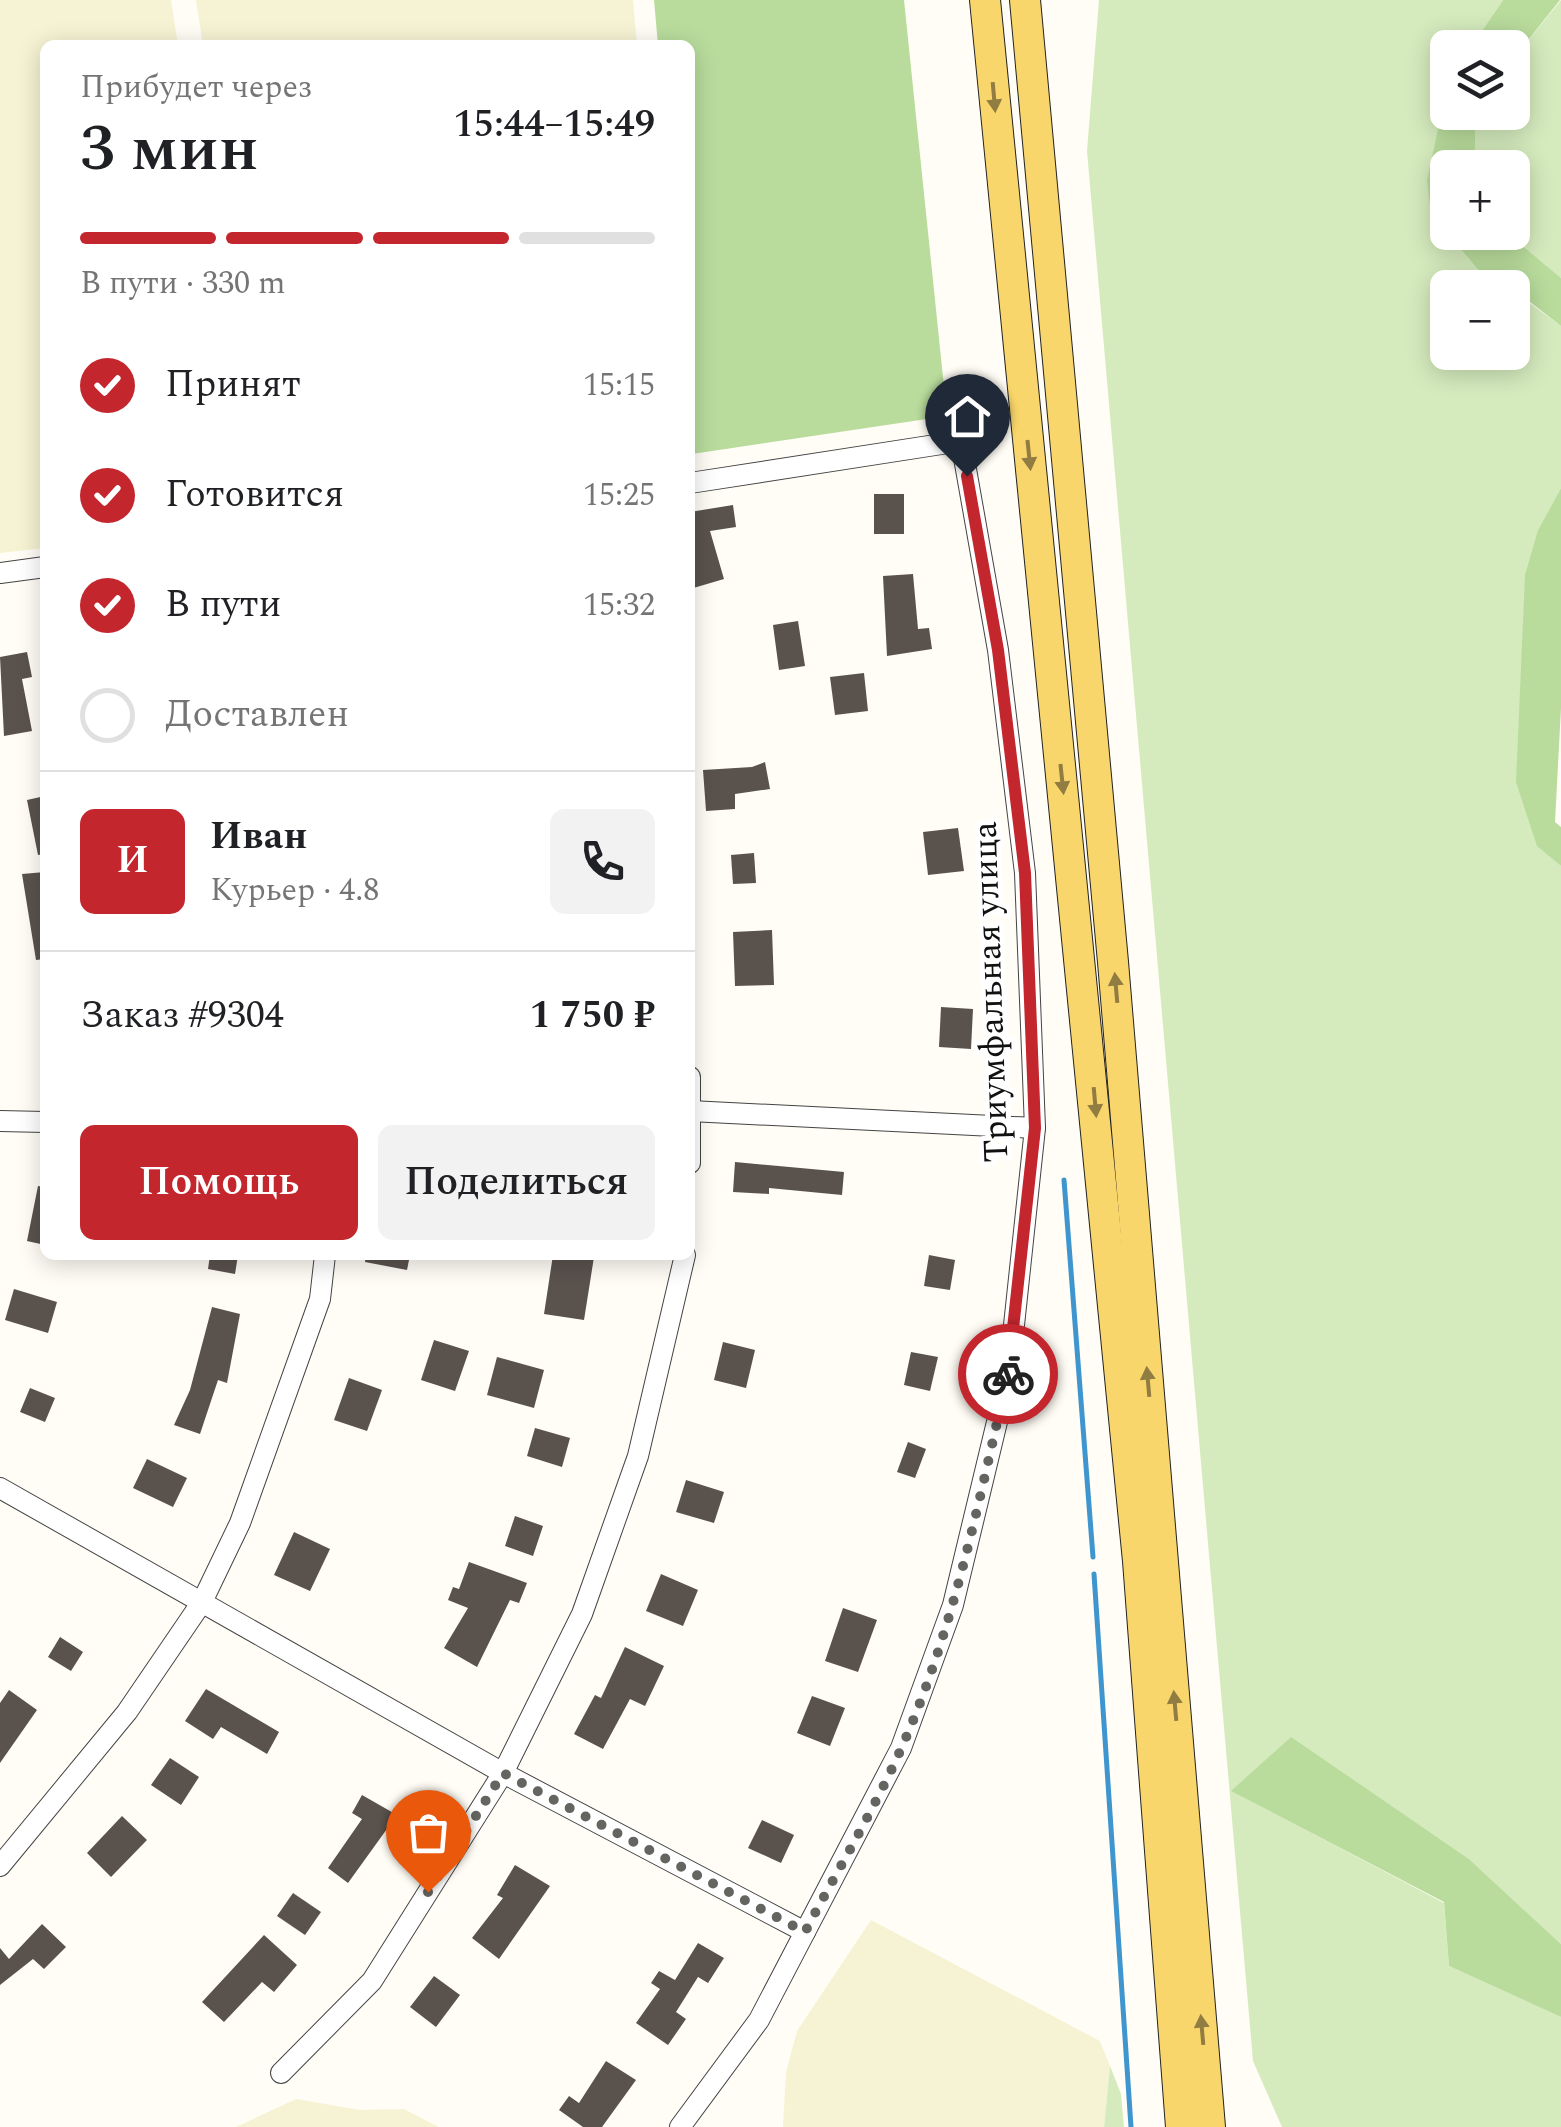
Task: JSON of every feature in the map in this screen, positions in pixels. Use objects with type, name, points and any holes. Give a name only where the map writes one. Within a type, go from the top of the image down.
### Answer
[{"type":"main road","points":[[985,0],[1138,1560],[1181,2127]]},
{"type":"main road","points":[[1025,0],[1114,962],[1210,2127]]},
{"type":"street","name":"Триумфальная улица","points":[[680,2127],[759,2020],[901,1748],[954,1605],[1009,1372],[1035,1128],[1025,873],[998,650],[961,441],[695,482]]},
{"type":"street","points":[[0,573],[40,568]]},
{"type":"street","points":[[695,1111],[1035,1128]]},
{"type":"street","points":[[0,1120],[40,1122]]},
{"type":"street","points":[[0,1866],[127,1712],[202,1602],[240,1523],[320,1299],[324,1260]]},
{"type":"street","points":[[281,2073],[372,1981],[503,1773],[582,1614],[638,1456],[685,1260]]},
{"type":"street","points":[[0,1488],[503,1773],[805,1932]]},
{"type":"shaded area","points":[[0,0],[171,0],[177,40],[40,40],[40,549],[0,553]]},
{"type":"shaded area","points":[[196,0],[633,0],[637,40],[202,40]]},
{"type":"shaded area","points":[[871,1920],[1100,2041],[1110,2066],[1104,2127],[783,2127],[786,2072],[797,2031]]},
{"type":"shaded area","points":[[296,2099],[360,2110],[404,2109],[439,2127],[236,2127]]},
{"type":"green space","points":[[654,0],[904,0],[947,416],[695,454],[695,40],[658,40]]},
{"type":"green space","points":[[1099,0],[1503,0],[1483,30],[1430,30],[1430,130],[1442,130],[1439,150],[1430,150],[1430,250],[1461,250],[1478,270],[1430,270],[1430,370],[1530,370],[1530,303],[1561,326],[1561,488],[1538,530],[1537,845],[1561,866],[1561,1944],[1469,1859],[1291,1738],[1232,1791],[1444,1903],[1449,1966],[1561,2017],[1561,2127],[1282,2127],[1253,2061],[1087,151]]},
{"type":"green space","points":[[1503,0],[1560,0],[1530,38],[1530,30],[1483,30]]},
{"type":"green space","points":[[1561,0],[1561,278],[1527,250],[1530,250],[1530,150],[1475,150],[1475,130],[1530,130],[1530,38]]},
{"type":"green space","points":[[1438,130],[1475,130],[1475,150],[1434,150]]},
{"type":"green space","points":[[1461,250],[1527,250],[1561,278],[1561,326],[1530,302],[1530,270],[1478,270]]},
{"type":"green space","points":[[1561,488],[1561,708],[1555,822],[1561,827],[1561,866],[1537,846],[1516,782],[1525,575],[1538,530]]},
{"type":"green space","points":[[1291,1737],[1469,1859],[1561,1944],[1561,2017],[1449,1966],[1444,1902],[1231,1791]]},
{"type":"green space","points":[[1110,2066],[1121,2094],[1124,2127],[1104,2127]]},
{"type":"building","points":[[874,494],[904,494],[904,534],[874,534]]},
{"type":"building","points":[[733,505],[736,527],[710,531],[724,579],[695,588],[695,511]]},
{"type":"building","points":[[913,574],[918,629],[929,628],[932,649],[887,656],[883,576]]},
{"type":"building","points":[[798,621],[805,666],[779,670],[773,625]]},
{"type":"building","points":[[27,652],[32,677],[22,679],[32,731],[4,736],[0,657]]},
{"type":"building","points":[[864,673],[868,711],[835,715],[830,677]]},
{"type":"building","points":[[765,762],[770,789],[735,794],[735,809],[706,811],[703,770],[752,767]]},
{"type":"building","points":[[40,797],[40,855],[38,855],[27,800]]},
{"type":"building","points":[[958,828],[964,871],[928,875],[923,832]]},
{"type":"building","points":[[754,853],[756,883],[733,884],[731,855]]},
{"type":"building","points":[[40,872],[40,960],[36,960],[22,874]]},
{"type":"building","points":[[772,930],[774,985],[735,986],[733,932]]},
{"type":"building","points":[[941,1007],[973,1009],[971,1049],[939,1047]]},
{"type":"building","points":[[735,1162],[844,1172],[842,1195],[769,1188],[769,1194],[733,1192]]},
{"type":"building","points":[[38,1186],[40,1186],[40,1244],[27,1241]]},
{"type":"building","points":[[929,1255],[955,1260],[950,1290],[924,1286]]},
{"type":"building","points":[[209,1260],[237,1260],[235,1274],[208,1269]]},
{"type":"building","points":[[365,1260],[409,1260],[407,1270]]},
{"type":"building","points":[[552,1260],[594,1260],[584,1320],[544,1314]]},
{"type":"building","points":[[14,1289],[57,1302],[48,1333],[5,1320]]},
{"type":"building","points":[[212,1307],[240,1314],[227,1383],[218,1380],[200,1434],[174,1425],[190,1390]]},
{"type":"building","points":[[434,1340],[469,1351],[455,1391],[421,1380]]},
{"type":"building","points":[[723,1342],[755,1350],[746,1388],[714,1380]]},
{"type":"building","points":[[911,1352],[938,1357],[930,1391],[904,1385]]},
{"type":"building","points":[[497,1357],[544,1370],[534,1408],[487,1395]]},
{"type":"building","points":[[349,1378],[382,1390],[367,1431],[334,1420]]},
{"type":"building","points":[[30,1388],[55,1398],[45,1422],[20,1412]]},
{"type":"building","points":[[535,1428],[570,1438],[562,1467],[527,1456]]},
{"type":"building","points":[[908,1442],[926,1449],[915,1478],[897,1472]]},
{"type":"building","points":[[147,1459],[187,1478],[173,1507],[133,1488]]},
{"type":"building","points":[[686,1480],[724,1492],[714,1523],[676,1512]]},
{"type":"building","points":[[515,1516],[543,1526],[533,1556],[505,1546]]},
{"type":"building","points":[[294,1532],[330,1549],[310,1591],[274,1575]]},
{"type":"building","points":[[469,1562],[527,1583],[519,1603],[510,1600],[477,1667],[444,1648],[468,1608],[448,1600],[453,1587],[459,1589]]},
{"type":"building","points":[[661,1574],[698,1590],[683,1626],[646,1611]]},
{"type":"building","points":[[843,1608],[877,1620],[858,1672],[825,1661]]},
{"type":"building","points":[[60,1637],[83,1652],[71,1671],[48,1657]]},
{"type":"building","points":[[625,1647],[664,1666],[645,1706],[630,1699],[603,1749],[574,1734],[595,1695],[601,1698]]},
{"type":"building","points":[[206,1689],[279,1732],[267,1754],[221,1727],[213,1739],[185,1721]]},
{"type":"building","points":[[9,1690],[37,1710],[0,1763],[0,1703]]},
{"type":"building","points":[[812,1696],[845,1708],[830,1746],[797,1733]]},
{"type":"building","points":[[170,1758],[199,1777],[181,1805],[151,1785]]},
{"type":"building","points":[[362,1795],[397,1815],[348,1883],[328,1868],[362,1819],[352,1813]]},
{"type":"building","points":[[122,1816],[147,1840],[111,1877],[87,1853]]},
{"type":"building","points":[[762,1820],[794,1835],[781,1863],[748,1848]]},
{"type":"building","points":[[515,1865],[550,1886],[499,1959],[472,1938],[503,1898],[497,1895]]},
{"type":"building","points":[[293,1893],[321,1912],[305,1935],[277,1916]]},
{"type":"building","points":[[42,1924],[66,1947],[44,1969],[33,1959],[0,1985],[0,1948],[9,1959]]},
{"type":"building","points":[[264,1935],[297,1965],[274,1992],[262,1982],[224,2022],[202,2002]]},
{"type":"building","points":[[698,1943],[724,1958],[708,1983],[698,1977],[676,2012],[686,2019],[668,2045],[636,2023],[660,1989],[651,1983],[659,1971],[675,1980]]},
{"type":"building","points":[[434,1976],[460,1995],[436,2027],[410,2007]]},
{"type":"building","points":[[606,2061],[636,2080],[602,2127],[583,2127],[559,2110],[569,2096],[579,2103]]},
{"type":"waterway","points":[[1064,1180],[1093,1557]]},
{"type":"waterway","points":[[1094,1574],[1131,2127]]},
{"type":"way so far","points":[[428,1892],[503,1773],[805,1932],[901,1748],[928,1677],[954,1605],[1008,1374]]},
{"type":"route","points":[[967,476],[998,650],[1025,873],[1035,1128],[1008,1374]]}]
